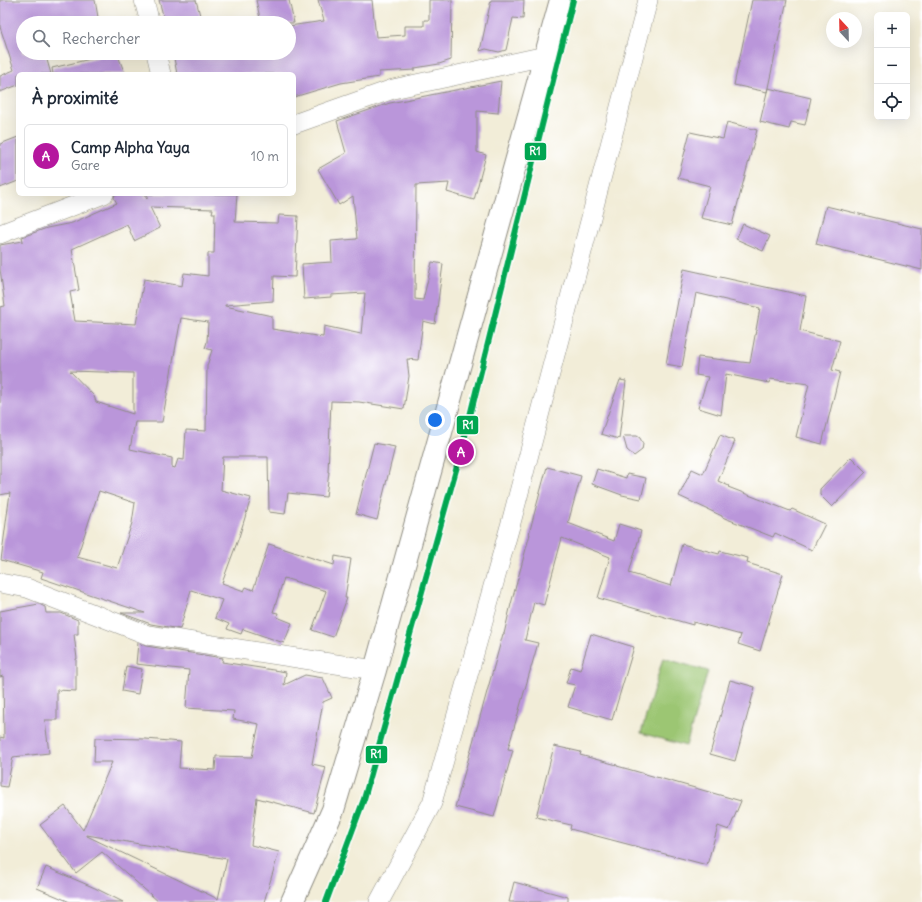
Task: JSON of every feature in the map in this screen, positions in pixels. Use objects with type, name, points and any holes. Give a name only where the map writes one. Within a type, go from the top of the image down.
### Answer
[{"type":"street","points":[[144,0],[148,16]]},
{"type":"street","points":[[292,902],[333,810],[374,670],[561,0]]},
{"type":"street","points":[[379,902],[432,803],[512,519],[648,0]]},
{"type":"street","points":[[296,123],[394,89],[545,56]]},
{"type":"street","points":[[158,60],[161,72]]},
{"type":"street","points":[[0,234],[99,196]]},
{"type":"street","points":[[0,583],[27,588],[148,635],[374,670]]},
{"type":"green space","points":[[663,658],[708,671],[686,746],[641,733]]},
{"type":"building","points":[[0,0],[95,0],[98,16],[16,16],[16,60],[47,60],[50,72],[16,72],[16,86],[0,92],[0,76],[14,70],[0,27]]},
{"type":"building","points":[[159,0],[196,0],[200,16],[163,16]]},
{"type":"building","points":[[256,0],[289,0],[292,16],[259,16]]},
{"type":"building","points":[[318,0],[372,0],[376,37],[405,35],[405,26],[424,26],[424,20],[429,20],[429,0],[452,0],[451,60],[439,64],[415,68],[415,70],[379,72],[379,77],[341,83],[296,96],[296,72],[177,72],[174,60],[296,60],[296,25],[324,21]]},
{"type":"building","points":[[491,0],[524,0],[523,19],[513,18],[506,50],[499,52],[486,49],[480,51]]},
{"type":"building","points":[[752,0],[787,0],[767,92],[734,85]]},
{"type":"building","points":[[86,60],[120,60],[124,72],[53,72],[52,68]]},
{"type":"building","points":[[501,81],[498,113],[477,111],[477,152],[486,155],[474,200],[447,192],[449,183],[416,185],[415,299],[423,300],[432,262],[443,264],[435,324],[423,321],[418,360],[407,359],[409,376],[404,409],[359,402],[331,401],[329,472],[326,497],[288,493],[285,514],[269,512],[268,457],[223,457],[221,490],[251,498],[239,537],[222,583],[244,591],[246,587],[253,590],[269,544],[334,565],[335,556],[351,559],[345,598],[347,598],[333,637],[312,630],[326,591],[284,578],[273,612],[278,613],[277,617],[292,623],[284,643],[243,629],[241,634],[227,629],[229,624],[215,618],[222,600],[191,590],[180,629],[151,624],[121,613],[145,613],[41,578],[43,572],[1,560],[10,493],[0,495],[0,307],[5,306],[0,269],[0,245],[23,241],[22,237],[47,228],[72,223],[117,203],[114,196],[145,196],[147,199],[147,196],[237,196],[235,222],[278,223],[279,215],[298,216],[295,277],[274,276],[273,301],[225,306],[272,316],[272,329],[323,337],[324,326],[361,334],[365,293],[331,295],[331,297],[304,299],[302,264],[332,262],[331,241],[357,239],[353,196],[339,205],[318,169],[346,153],[337,121],[390,103]],"holes":[[[150,207],[213,209],[212,213],[215,213],[214,253],[208,253],[208,276],[184,273],[182,286],[144,279],[136,324],[75,321],[70,292],[79,290],[72,249],[127,224],[134,241],[160,228]],[[181,318],[208,322],[207,342],[205,348],[212,350],[207,366],[206,431],[186,430],[184,460],[178,459],[175,468],[172,467],[172,458],[130,449],[135,422],[162,422]],[[70,371],[133,373],[133,414],[96,402],[94,396]],[[99,491],[135,503],[132,523],[117,568],[77,557]]]},
{"type":"building","points":[[768,88],[811,98],[805,125],[791,122],[789,129],[760,122]]},
{"type":"building","points":[[727,122],[757,130],[732,225],[701,218],[710,186],[678,178],[690,132],[723,139]]},
{"type":"building","points":[[16,138],[16,182],[0,188],[0,144]]},
{"type":"building","points":[[826,206],[922,229],[922,270],[816,244]]},
{"type":"building","points":[[743,224],[770,236],[763,251],[736,239]]},
{"type":"building","points":[[684,269],[806,296],[800,331],[840,341],[832,370],[840,372],[822,444],[796,437],[809,384],[770,379],[769,383],[726,374],[721,415],[698,408],[708,377],[696,375],[698,357],[750,363],[760,308],[696,293],[682,367],[666,364]]},
{"type":"building","points":[[620,380],[626,381],[619,439],[601,434]]},
{"type":"building","points":[[720,435],[735,441],[718,481],[729,486],[728,487],[790,511],[792,509],[825,524],[812,550],[775,533],[773,537],[722,517],[679,496],[692,469],[703,474]]},
{"type":"building","points":[[623,436],[637,436],[640,438],[643,444],[642,450],[634,456],[627,450]]},
{"type":"building","points":[[374,443],[395,447],[377,520],[356,514]]},
{"type":"building","points":[[851,457],[866,472],[832,507],[820,495],[820,489]]},
{"type":"building","points":[[547,467],[581,476],[568,523],[614,541],[619,524],[641,531],[629,573],[671,586],[682,544],[719,554],[720,551],[748,558],[747,563],[783,574],[760,651],[738,644],[741,635],[693,622],[693,625],[598,598],[610,557],[562,538],[544,605],[534,602],[525,640],[538,643],[508,749],[513,750],[494,817],[455,807],[504,634]]},
{"type":"building","points":[[597,469],[626,478],[627,474],[646,478],[641,499],[622,495],[592,484]]},
{"type":"building","points":[[39,604],[45,607],[46,613],[61,613],[78,620],[78,634],[74,634],[77,659],[76,691],[57,690],[57,720],[45,720],[49,753],[13,757],[7,787],[0,786],[0,737],[4,738],[3,676],[0,677],[0,611]]},
{"type":"building","points":[[591,634],[634,647],[612,720],[568,707],[575,685],[566,683],[571,667],[580,670]]},
{"type":"building","points":[[138,643],[146,646],[223,658],[222,662],[286,672],[284,685],[305,675],[323,678],[332,698],[323,702],[312,764],[326,767],[314,813],[257,798],[251,845],[279,852],[264,902],[159,902],[102,852],[76,873],[40,825],[65,806],[83,830],[112,762],[94,762],[95,738],[146,739],[181,742],[179,768],[215,770],[216,756],[252,757],[259,724],[233,719],[234,711],[186,708],[189,670],[136,664]],"holes":[[[87,835],[227,859],[218,899]]]},
{"type":"building","points":[[126,666],[142,669],[138,694],[122,691]]},
{"type":"building","points":[[730,680],[755,687],[735,761],[710,754]]},
{"type":"building","points":[[554,746],[581,752],[580,755],[741,801],[729,830],[718,826],[707,865],[570,829],[571,825],[536,817]]},
{"type":"building","points":[[46,867],[123,902],[70,902],[37,888]]},
{"type":"building","points":[[514,882],[568,897],[568,902],[509,902]]},
{"type":"transit line","name":"R1","points":[[326,902],[364,799],[461,452],[573,0]]},
{"type":"place","name":"Camp Alpha Yaya","points":[[461,452]]}]
